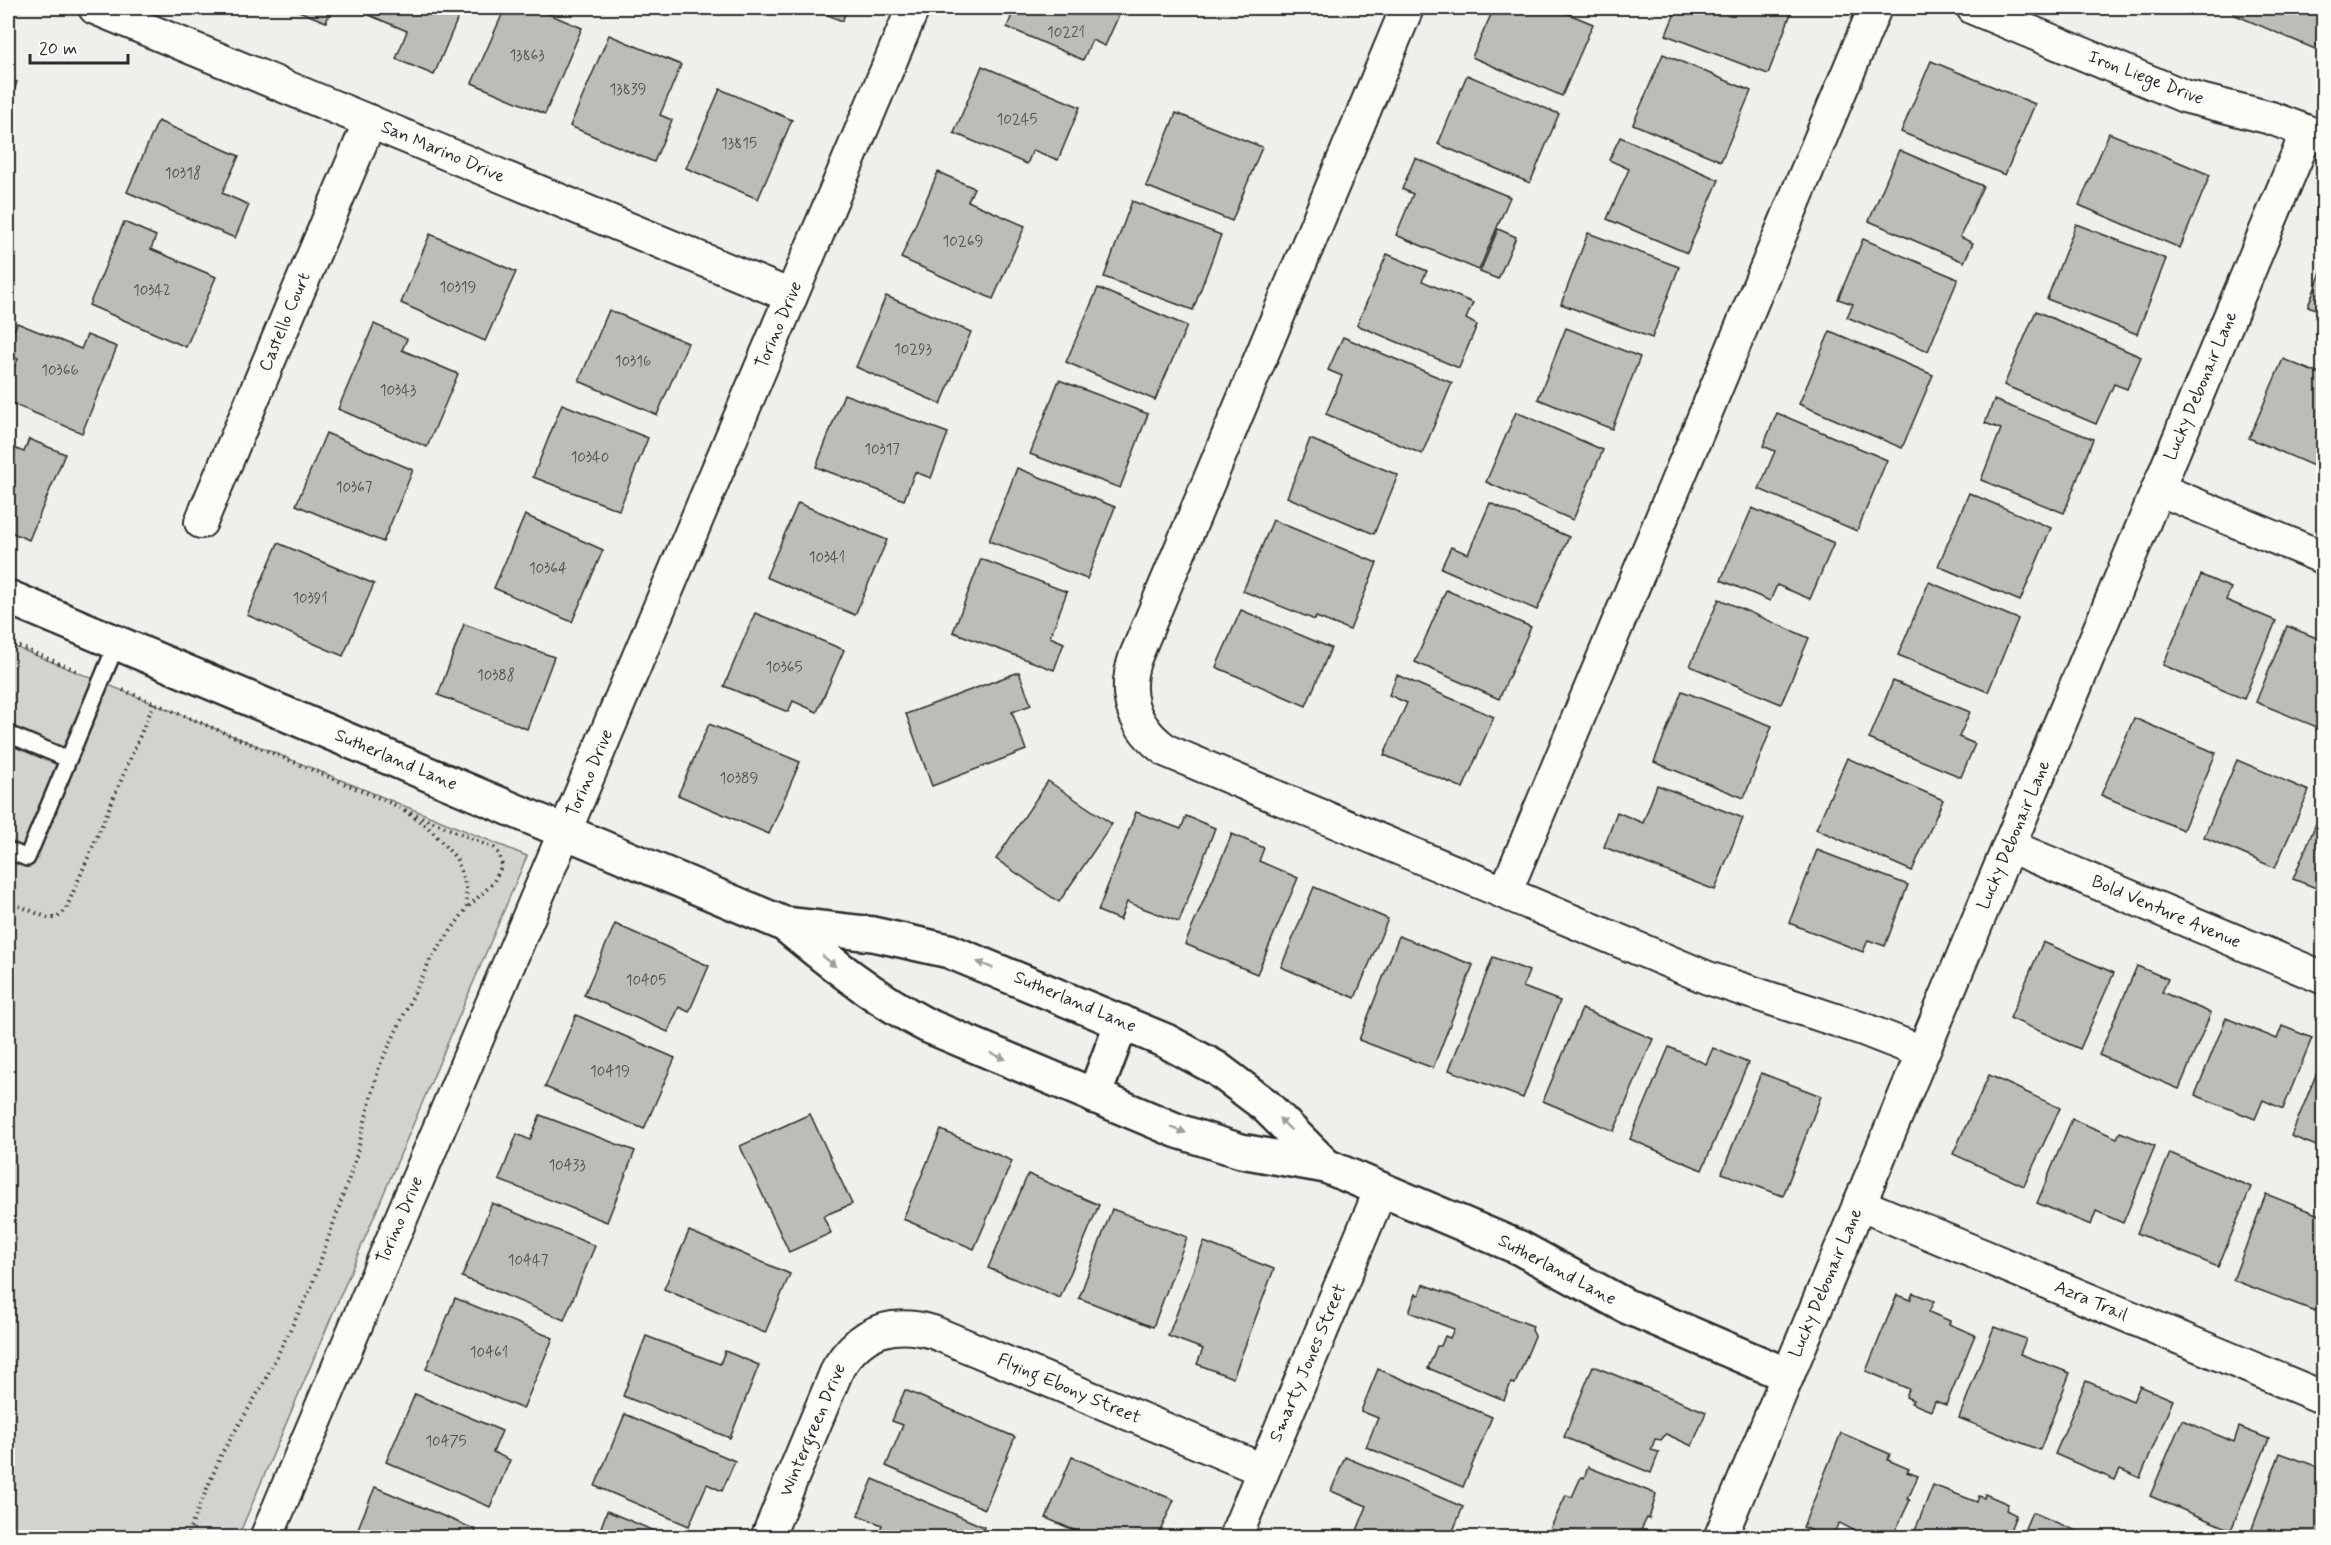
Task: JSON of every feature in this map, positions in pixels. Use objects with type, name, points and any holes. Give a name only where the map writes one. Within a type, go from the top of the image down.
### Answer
[{"type":"street","name":"San Marino Drive","points":[[95,8],[791,296]]},
{"type":"street","name":"Torino Drive","points":[[266,1538],[913,8]]},
{"type":"street","points":[[1407,8],[1135,658],[1131,671],[1130,698],[1134,715],[1149,737],[1167,752],[1708,978],[1823,1015],[1922,1052]]},
{"type":"street","points":[[1504,893],[1875,8]]},
{"type":"street","name":"Iron Liege Drive","points":[[1973,8],[2184,96],[2271,118],[2315,135]]},
{"type":"street","name":"Castello Court","points":[[201,522],[370,122]]},
{"type":"street","name":"Lucky Debonair Lane","points":[[1720,1538],[2158,489],[2315,135]]},
{"type":"street","points":[[2158,489],[2324,558]]},
{"type":"street","name":"Sutherland Lane","points":[[8,597],[784,924],[854,981],[898,1011],[926,1025],[1178,1131],[1241,1151],[1326,1166],[1521,1248],[1662,1323],[1787,1375]]},
{"type":"street","name":"Bold Venture Avenue","points":[[2009,846],[2324,978]]},
{"type":"street","name":"Sutherland Lane","points":[[784,924],[873,934],[949,951],[1188,1051],[1230,1078],[1265,1105],[1326,1166]]},
{"type":"street","points":[[1094,1096],[1122,1022]]},
{"type":"street","name":"Smarty Jones Street","points":[[1235,1538],[1381,1189]]},
{"type":"street","name":"Azra Trail","points":[[1859,1204],[2324,1398]]},
{"type":"street","name":"Flying Ebony Street","points":[[873,1334],[899,1327],[916,1327],[933,1332],[1263,1470]]},
{"type":"street","name":"Wintergreen Drive","points":[[767,1538],[838,1368],[851,1349],[873,1334]]},
{"type":"lane","points":[[8,850],[27,858],[117,643]]},
{"type":"lane","points":[[8,734],[68,759]]},
{"type":"path","points":[[8,642],[494,848],[499,854],[502,866],[493,883],[467,908],[430,960],[378,1067],[354,1164],[311,1288],[262,1386],[222,1453],[186,1538]]},
{"type":"path","points":[[8,901],[48,918],[57,918],[66,909],[154,703]]},
{"type":"path","points":[[393,804],[426,825],[456,858],[466,886],[467,908]]},
{"type":"shaded area","points":[[8,644],[527,856],[238,1537],[8,1537]]},
{"type":"building","points":[[291,8],[332,8],[326,22]]},
{"type":"building","points":[[364,8],[462,8],[434,75],[396,59],[407,31],[362,12]]},
{"type":"building","points":[[505,8],[534,8],[582,28],[545,114],[472,83]]},
{"type":"building","points":[[812,8],[848,8],[842,21]]},
{"type":"building","points":[[1015,8],[1122,8],[1105,46],[1092,40],[1083,60],[1007,27]]},
{"type":"building","points":[[1494,8],[1554,8],[1593,24],[1562,96],[1472,57]]},
{"type":"building","points":[[1677,8],[1793,8],[1768,74],[1666,35]]},
{"type":"building","points":[[2235,8],[2324,8],[2324,30],[2315,49],[2233,14]]},
{"type":"building","points":[[609,35],[681,65],[660,115],[672,120],[654,162],[570,126]]},
{"type":"building","points":[[1663,54],[1751,91],[1721,161],[1633,124]]},
{"type":"building","points":[[1931,61],[2035,104],[2005,175],[1901,132]]},
{"type":"building","points":[[982,66],[1080,107],[1058,160],[1033,150],[1027,164],[954,133]]},
{"type":"building","points":[[1467,75],[1559,114],[1530,183],[1438,144]]},
{"type":"building","points":[[8,78],[17,82],[8,107]]},
{"type":"building","points":[[720,89],[792,120],[758,199],[686,168]]},
{"type":"building","points":[[1176,113],[1262,147],[1232,221],[1146,186]]},
{"type":"building","points":[[158,121],[239,156],[222,193],[249,205],[235,238],[127,192]]},
{"type":"building","points":[[2109,133],[2210,175],[2180,248],[2079,205]]},
{"type":"building","points":[[1620,137],[1719,180],[1687,253],[1607,219],[1629,169],[1609,160]]},
{"type":"building","points":[[1899,150],[1983,186],[1960,237],[1973,243],[1964,262],[1869,221]]},
{"type":"building","points":[[1415,158],[1510,197],[1479,270],[1396,235],[1413,194],[1402,189]]},
{"type":"building","points":[[938,172],[974,188],[968,201],[1025,226],[993,299],[901,258]]},
{"type":"building","points":[[1132,201],[1221,235],[1193,310],[1104,277]]},
{"type":"building","points":[[124,222],[156,236],[151,249],[216,277],[186,347],[89,305]]},
{"type":"building","points":[[2076,224],[2166,259],[2137,334],[2047,299]]},
{"type":"building","points":[[1498,229],[1516,237],[1498,279],[1480,272]]},
{"type":"building","points":[[1588,233],[1679,267],[1652,338],[1561,304]]},
{"type":"building","points":[[430,234],[516,272],[485,341],[401,303]]},
{"type":"building","points":[[1863,239],[1958,279],[1928,351],[1847,317],[1853,304],[1838,299]]},
{"type":"building","points":[[1387,254],[1427,271],[1422,281],[1473,303],[1466,319],[1477,325],[1459,368],[1357,325]]},
{"type":"building","points":[[2324,265],[2324,312],[2308,306]]},
{"type":"building","points":[[1098,288],[1187,326],[1155,400],[1066,362]]},
{"type":"building","points":[[886,296],[971,332],[941,404],[856,367]]},
{"type":"building","points":[[609,310],[688,343],[657,415],[579,381]]},
{"type":"building","points":[[2036,311],[2141,357],[2127,389],[2114,384],[2096,424],[2004,385]]},
{"type":"building","points":[[17,323],[81,349],[87,335],[117,347],[82,433],[8,402],[8,383],[18,359],[8,355],[8,346]]},
{"type":"building","points":[[374,324],[407,339],[402,350],[458,374],[427,447],[338,409]]},
{"type":"building","points":[[1566,328],[1640,357],[1612,429],[1538,399]]},
{"type":"building","points":[[1830,331],[1933,375],[1902,448],[1799,404]]},
{"type":"building","points":[[1343,337],[1452,383],[1422,454],[1326,414],[1342,376],[1328,370]]},
{"type":"building","points":[[2283,359],[2324,376],[2323,470],[2249,438]]},
{"type":"building","points":[[1059,380],[1148,414],[1120,488],[1030,454]]},
{"type":"building","points":[[844,394],[948,433],[931,478],[915,472],[904,500],[816,467]]},
{"type":"building","points":[[1994,400],[2093,439],[2064,513],[1981,480],[2001,429],[1985,423]]},
{"type":"building","points":[[562,404],[648,438],[619,510],[533,477]]},
{"type":"building","points":[[1516,412],[1603,450],[1573,520],[1486,482]]},
{"type":"building","points":[[1777,413],[1887,460],[1857,531],[1759,489],[1775,451],[1763,446]]},
{"type":"building","points":[[326,433],[413,470],[383,542],[296,505]]},
{"type":"building","points":[[29,439],[65,454],[29,540],[8,531],[8,446],[24,452]]},
{"type":"building","points":[[1310,439],[1398,475],[1374,534],[1287,497]]},
{"type":"building","points":[[1017,468],[1115,507],[1087,579],[989,541]]},
{"type":"building","points":[[1969,493],[2051,528],[2020,601],[1938,566]]},
{"type":"building","points":[[798,503],[887,540],[855,615],[766,577]]},
{"type":"building","points":[[1490,503],[1569,537],[1537,610],[1441,568],[1451,547],[1468,554]]},
{"type":"building","points":[[1752,508],[1834,543],[1810,599],[1777,585],[1770,601],[1721,580]]},
{"type":"building","points":[[525,515],[603,550],[572,622],[494,588]]},
{"type":"building","points":[[1273,520],[1377,563],[1350,630],[1316,617],[1315,620],[1243,591]]},
{"type":"building","points":[[278,543],[374,584],[343,656],[247,615]]},
{"type":"building","points":[[981,559],[1067,592],[1050,637],[1064,643],[1054,670],[953,632]]},
{"type":"building","points":[[2201,575],[2231,588],[2226,600],[2276,621],[2244,699],[2163,665]]},
{"type":"building","points":[[1929,582],[2018,619],[1988,692],[1898,655]]},
{"type":"building","points":[[1446,590],[1531,627],[1499,699],[1415,662]]},
{"type":"building","points":[[1719,599],[1809,638],[1781,704],[1690,666]]},
{"type":"building","points":[[1241,610],[1331,648],[1306,706],[1216,667]]},
{"type":"building","points":[[755,613],[844,650],[817,712],[793,701],[788,712],[724,686]]},
{"type":"building","points":[[464,624],[554,657],[527,729],[438,695]]},
{"type":"building","points":[[2287,626],[2324,641],[2324,730],[2256,702]]},
{"type":"building","points":[[1019,672],[1031,705],[1012,712],[1026,750],[932,786],[906,714]]},
{"type":"building","points":[[1397,675],[1494,717],[1463,788],[1384,755],[1407,703],[1389,695]]},
{"type":"building","points":[[1893,681],[1970,712],[1959,737],[1975,744],[1961,777],[1869,739]]},
{"type":"building","points":[[1682,691],[1772,726],[1744,798],[1654,762]]},
{"type":"building","points":[[2134,718],[2216,753],[2183,830],[2101,795]]},
{"type":"building","points":[[709,724],[800,762],[769,834],[678,795]]},
{"type":"building","points":[[1847,758],[1943,800],[1912,871],[1816,829]]},
{"type":"building","points":[[2237,760],[2309,791],[2275,868],[2204,837]]},
{"type":"building","points":[[1048,781],[1112,824],[1059,902],[996,859]]},
{"type":"building","points":[[1657,785],[1743,818],[1715,890],[1604,847],[1617,812],[1643,823]]},
{"type":"building","points":[[2324,804],[2324,891],[2293,879]]},
{"type":"building","points":[[1136,812],[1181,829],[1186,816],[1215,828],[1179,922],[1127,902],[1120,920],[1098,911]]},
{"type":"building","points":[[1232,834],[1264,848],[1259,861],[1298,878],[1257,974],[1185,944]]},
{"type":"building","points":[[1817,850],[1908,885],[1885,946],[1868,940],[1863,952],[1789,923]]},
{"type":"building","points":[[1314,887],[1388,919],[1355,998],[1281,967]]},
{"type":"building","points":[[615,924],[709,966],[689,1012],[679,1007],[668,1032],[584,995]]},
{"type":"building","points":[[1399,936],[1473,965],[1433,1068],[1359,1040]]},
{"type":"building","points":[[2043,942],[2114,973],[2080,1049],[2010,1018]]},
{"type":"building","points":[[1493,957],[1529,971],[1523,987],[1560,1001],[1523,1098],[1449,1070]]},
{"type":"building","points":[[2137,966],[2168,979],[2162,992],[2211,1013],[2179,1089],[2099,1055]]},
{"type":"building","points":[[1582,1009],[1653,1039],[1614,1131],[1543,1101]]},
{"type":"building","points":[[576,1015],[675,1058],[644,1129],[545,1087]]},
{"type":"building","points":[[2226,1018],[2277,1039],[2282,1026],[2312,1038],[2283,1109],[2263,1100],[2255,1119],[2195,1095]]},
{"type":"building","points":[[1669,1047],[1706,1064],[1713,1048],[1748,1063],[1702,1170],[1630,1139]]},
{"type":"building","points":[[2322,1060],[2324,1060],[2324,1149],[2291,1136]]},
{"type":"building","points":[[1761,1073],[1821,1096],[1783,1196],[1722,1173]]},
{"type":"building","points":[[1989,1075],[2060,1108],[2024,1186],[1953,1154]]},
{"type":"building","points":[[810,1114],[852,1204],[823,1216],[831,1233],[789,1252],[740,1146]]},
{"type":"building","points":[[540,1115],[635,1151],[607,1222],[499,1180],[517,1134],[530,1140]]},
{"type":"building","points":[[2072,1119],[2117,1138],[2120,1132],[2155,1146],[2123,1223],[2096,1211],[2091,1225],[2037,1203]]},
{"type":"building","points":[[941,1130],[1012,1161],[974,1249],[903,1219]]},
{"type":"building","points":[[2170,1153],[2251,1187],[2218,1267],[2137,1233]]},
{"type":"building","points":[[1028,1174],[1099,1205],[1060,1298],[988,1268]]},
{"type":"building","points":[[2266,1194],[2324,1217],[2324,1288],[2315,1311],[2233,1280]]},
{"type":"building","points":[[492,1203],[595,1246],[564,1320],[462,1277]]},
{"type":"building","points":[[1112,1209],[1187,1237],[1153,1327],[1079,1298]]},
{"type":"building","points":[[689,1231],[790,1274],[765,1333],[664,1289]]},
{"type":"building","points":[[1204,1242],[1274,1269],[1233,1378],[1197,1364],[1203,1349],[1168,1336]]},
{"type":"building","points":[[1423,1284],[1533,1326],[1535,1336],[1515,1384],[1511,1383],[1504,1400],[1428,1368],[1437,1346],[1441,1346],[1445,1336],[1450,1338],[1454,1329],[1409,1312]]},
{"type":"building","points":[[1913,1293],[1934,1301],[1929,1312],[1975,1335],[1946,1405],[1935,1401],[1931,1411],[1911,1403],[1913,1400],[1906,1397],[1909,1389],[1866,1371],[1897,1295],[1910,1300]]},
{"type":"building","points":[[455,1298],[553,1338],[523,1409],[426,1369]]},
{"type":"building","points":[[1994,1327],[2026,1339],[2020,1354],[2070,1373],[2040,1450],[1959,1418]]},
{"type":"building","points":[[646,1336],[720,1364],[725,1351],[759,1365],[730,1438],[623,1396]]},
{"type":"building","points":[[1593,1366],[1706,1412],[1692,1446],[1666,1434],[1661,1440],[1655,1439],[1651,1450],[1659,1452],[1651,1473],[1564,1437]]},
{"type":"building","points":[[1378,1369],[1492,1417],[1463,1487],[1366,1447],[1378,1418],[1361,1411]]},
{"type":"building","points":[[2086,1381],[2133,1401],[2140,1386],[2173,1400],[2140,1478],[2120,1469],[2115,1480],[2055,1454]]},
{"type":"building","points":[[905,1390],[1015,1437],[985,1509],[886,1466],[903,1425],[892,1421]]},
{"type":"building","points":[[415,1394],[502,1431],[493,1452],[510,1460],[490,1507],[386,1462]]},
{"type":"building","points":[[625,1414],[735,1461],[722,1491],[707,1484],[689,1526],[595,1486]]},
{"type":"building","points":[[2182,1420],[2234,1442],[2239,1427],[2269,1439],[2231,1530],[2150,1496]]},
{"type":"building","points":[[1841,1433],[1890,1454],[1888,1460],[1909,1469],[1907,1472],[1918,1476],[1908,1499],[1910,1500],[1892,1538],[1862,1538],[1856,1535],[1857,1532],[1840,1523],[1832,1538],[1803,1527]]},
{"type":"building","points":[[2280,1453],[2324,1469],[2324,1538],[2261,1538],[2250,1534]]},
{"type":"building","points":[[1072,1457],[1174,1500],[1157,1538],[1092,1538],[1046,1518]]},
{"type":"building","points":[[1345,1457],[1463,1507],[1450,1538],[1354,1538],[1367,1506],[1331,1491]]},
{"type":"building","points":[[1588,1467],[1656,1494],[1649,1519],[1647,1518],[1637,1538],[1546,1538],[1566,1495],[1572,1497]]},
{"type":"building","points":[[873,1479],[984,1527],[979,1538],[877,1538],[882,1525],[858,1515]]},
{"type":"building","points":[[1933,1485],[1977,1502],[1979,1496],[1984,1498],[1985,1494],[2008,1504],[2006,1510],[2016,1515],[2007,1538],[1912,1538]]},
{"type":"building","points":[[375,1487],[476,1530],[473,1538],[354,1538]]},
{"type":"building","points":[[607,1511],[671,1538],[597,1538]]},
{"type":"building","points":[[2032,1512],[2093,1538],[2021,1538]]}]
